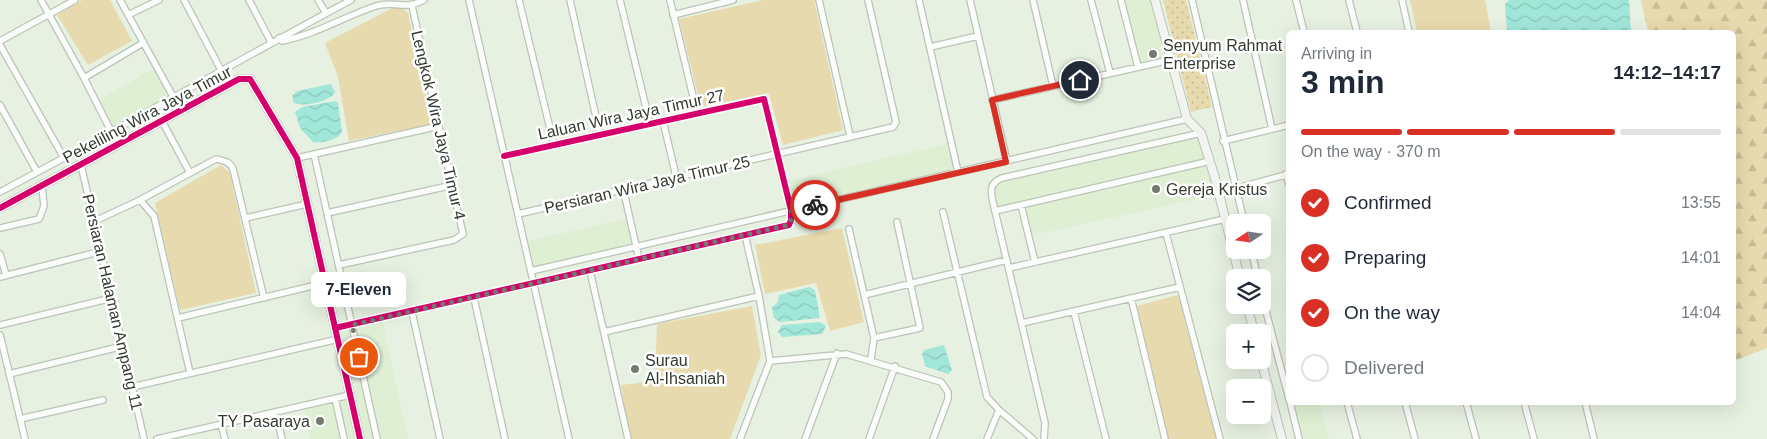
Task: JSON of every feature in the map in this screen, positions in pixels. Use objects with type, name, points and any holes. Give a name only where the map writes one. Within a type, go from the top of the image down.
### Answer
[{"type":"street","points":[[41,0],[118,145]]},
{"type":"street","points":[[64,158],[0,43],[75,0]]},
{"type":"street","points":[[120,0],[181,111]]},
{"type":"street","points":[[128,15],[159,0]]},
{"type":"street","points":[[184,0],[221,70]]},
{"type":"street","points":[[249,0],[271,42]]},
{"type":"street","points":[[318,0],[326,13]]},
{"type":"street","points":[[0,192],[112,132],[271,42],[351,0]]},
{"type":"street","points":[[279,38],[283,41],[312,34],[377,6],[412,6],[424,0]]},
{"type":"street","points":[[469,0],[569,439]]},
{"type":"street","points":[[519,0],[554,145]]},
{"type":"street","points":[[570,0],[600,135]]},
{"type":"street","points":[[620,0],[650,124]]},
{"type":"street","points":[[670,0],[697,113]]},
{"type":"street","points":[[674,15],[719,1],[732,0]]},
{"type":"street","points":[[819,0],[850,136]]},
{"type":"street","name":"Persiaran Wira Jaya Timur 25","points":[[518,214],[623,188],[893,127],[896,122],[868,0]]},
{"type":"street","points":[[919,0],[958,172]]},
{"type":"street","points":[[970,0],[1006,162]]},
{"type":"street","points":[[1033,0],[1053,86]]},
{"type":"street","points":[[1091,0],[1110,73]]},
{"type":"street","points":[[1121,0],[1138,67]]},
{"type":"street","points":[[1155,0],[1187,119],[1201,133],[1210,161],[1238,269]]},
{"type":"street","points":[[1192,0],[1223,141],[1242,214]]},
{"type":"street","points":[[1243,0],[1272,129]]},
{"type":"street","points":[[1296,0],[1304,30]]},
{"type":"street","points":[[1349,0],[1356,30]]},
{"type":"street","points":[[1402,0],[1409,30]]},
{"type":"street","name":"Lengkok Wira Jaya Timur 4","points":[[339,265],[460,238],[463,228],[412,6]]},
{"type":"street","points":[[930,47],[978,36]]},
{"type":"street","points":[[84,78],[143,43]]},
{"type":"street","points":[[992,100],[1170,60]]},
{"type":"street","name":"Pekeliling Wira Jaya Timur","points":[[0,208],[239,79],[247,78],[252,82],[297,158],[360,439]]},
{"type":"street","name":"Laluan Wira Jaya Timur 27","points":[[504,156],[764,99],[777,154]]},
{"type":"street","points":[[0,105],[37,172]]},
{"type":"street","points":[[531,271],[1187,119]]},
{"type":"street","points":[[162,121],[190,173]]},
{"type":"street","points":[[663,121],[676,176]]},
{"type":"street","points":[[297,158],[439,126]]},
{"type":"street","points":[[1223,141],[1286,126]]},
{"type":"street","points":[[1044,439],[1045,423],[990,189],[996,180],[1002,178],[1201,133]]},
{"type":"street","points":[[314,154],[377,439]]},
{"type":"street","points":[[335,328],[474,298],[788,225],[791,220],[791,210],[777,154]]},
{"type":"street","points":[[95,221],[140,200],[216,159],[230,163],[246,218],[264,298]]},
{"type":"street","points":[[995,210],[1210,161]]},
{"type":"street","name":"Persiaran Halaman Ampang 11","points":[[81,165],[144,439]]},
{"type":"street","points":[[1219,193],[1286,174]]},
{"type":"street","points":[[327,213],[453,185]]},
{"type":"street","points":[[0,228],[39,219],[44,206],[42,186]]},
{"type":"street","points":[[623,188],[639,260]]},
{"type":"street","points":[[140,200],[154,216],[190,373]]},
{"type":"street","points":[[246,218],[307,204]]},
{"type":"street","points":[[1020,205],[1035,262]]},
{"type":"street","points":[[943,212],[984,390],[987,397],[999,410],[1033,439]]},
{"type":"street","points":[[1009,268],[1225,219]]},
{"type":"street","points":[[874,338],[920,328],[897,222]]},
{"type":"street","points":[[849,229],[874,338],[870,359]]},
{"type":"street","points":[[1166,233],[1220,439]]},
{"type":"street","points":[[740,439],[770,362],[759,296],[745,235]]},
{"type":"street","points":[[0,254],[3,276],[102,251]]},
{"type":"street","points":[[864,295],[1007,260]]},
{"type":"street","points":[[590,271],[628,439]]},
{"type":"street","points":[[178,318],[325,284]]},
{"type":"street","points":[[1022,323],[1180,286]]},
{"type":"street","points":[[604,332],[759,296]]},
{"type":"street","points":[[0,326],[112,298]]},
{"type":"street","points":[[474,298],[506,439]]},
{"type":"street","points":[[1131,298],[1165,439]]},
{"type":"street","points":[[412,312],[440,439]]},
{"type":"street","points":[[1074,312],[1106,439]]},
{"type":"street","points":[[1267,314],[1286,389]]},
{"type":"street","points":[[0,335],[2,355],[9,374],[25,439]]},
{"type":"street","points":[[132,387],[338,339]]},
{"type":"street","points":[[9,374],[123,346]]},
{"type":"street","points":[[770,362],[837,353],[870,359],[941,382],[948,392],[948,399],[933,439]]},
{"type":"street","points":[[805,439],[837,353]]},
{"type":"street","points":[[869,439],[895,366]]},
{"type":"street","points":[[1264,369],[1282,439]]},
{"type":"street","points":[[157,439],[350,395]]},
{"type":"street","points":[[336,398],[344,439]]},
{"type":"street","points":[[20,418],[103,400]]},
{"type":"street","points":[[1290,405],[1299,439]]},
{"type":"street","points":[[1348,405],[1357,439]]},
{"type":"street","points":[[1406,405],[1415,439]]},
{"type":"street","points":[[1467,405],[1476,439]]},
{"type":"street","points":[[1525,405],[1534,439]]},
{"type":"street","points":[[1585,405],[1594,439]]},
{"type":"street","points":[[987,439],[999,410]]},
{"type":"street","points":[[276,412],[282,439]]},
{"type":"street","points":[[221,425],[225,439]]},
{"type":"shaded area","points":[[1120,0],[1156,0],[1170,60],[1137,68]]},
{"type":"shaded area","points":[[155,68],[171,97],[113,130],[97,101]]},
{"type":"shaded area","points":[[1201,132],[1215,195],[1029,236],[1020,205],[993,211],[987,182]]},
{"type":"shaded area","points":[[951,143],[958,173],[790,212],[783,182]]},
{"type":"shaded area","points":[[629,218],[636,247],[531,271],[524,242]]},
{"type":"shaded area","points":[[382,319],[408,439],[310,439],[303,406],[350,395],[335,328]]},
{"type":"shaded area","points":[[1290,405],[1320,405],[1329,439],[1298,439]]},
{"type":"green space","points":[[82,0],[110,0],[132,41],[88,65],[57,15]]},
{"type":"green space","points":[[763,0],[814,0],[843,130],[783,145],[769,93],[701,107],[679,19]]},
{"type":"green space","points":[[1163,0],[1186,0],[1212,107],[1191,112]]},
{"type":"green space","points":[[1410,0],[1485,0],[1491,30],[1417,30]]},
{"type":"green space","points":[[1641,0],[1767,0],[1767,348],[1736,360],[1736,30],[1648,30]]},
{"type":"green space","points":[[401,7],[408,13],[432,124],[349,141],[338,77],[325,43],[392,8]]},
{"type":"green space","points":[[221,165],[230,173],[256,293],[180,310],[155,203]]},
{"type":"green space","points":[[842,228],[864,322],[830,331],[816,283],[765,294],[755,245]]},
{"type":"green space","points":[[1178,295],[1216,439],[1167,439],[1137,306]]},
{"type":"green space","points":[[752,306],[761,355],[730,439],[630,439],[621,385],[655,381],[657,324]]},
{"type":"water","points":[[1509,0],[1629,0],[1631,30],[1507,30],[1505,4]]},
{"type":"water","points":[[331,84],[335,92],[323,101],[310,104],[294,103],[292,96],[297,91]]},
{"type":"water","points":[[335,101],[338,103],[342,132],[337,138],[329,141],[313,142],[300,128],[295,112],[302,107]]},
{"type":"water","points":[[809,287],[815,290],[820,318],[780,322],[774,318],[772,307],[778,302],[779,295]]},
{"type":"water","points":[[820,322],[826,326],[822,334],[782,337],[778,332],[782,325]]},
{"type":"water","points":[[944,345],[952,370],[948,374],[925,366],[922,354],[924,350]]},
{"type":"cycle path","points":[[0,208],[239,79],[250,79],[297,158],[360,439]]},
{"type":"cycle path","points":[[335,328],[789,225],[791,220],[791,210],[764,99],[504,156]]},
{"type":"way so far","points":[[359,357],[352,325],[788,225],[791,220],[791,210],[815,205]]},
{"type":"place","name":"Senyum Rahmat Enterprise","points":[[1153,54]]},
{"type":"place","name":"Gereja Kristus","points":[[1156,189]]},
{"type":"place","name":"7-Eleven","points":[[359,357]]},
{"type":"place","name":"Surau Al-Ihsaniah","points":[[635,369]]},
{"type":"place","name":"TY Pasaraya","points":[[320,421]]},
{"type":"route","points":[[815,205],[1006,162],[992,100],[1080,80]]}]
